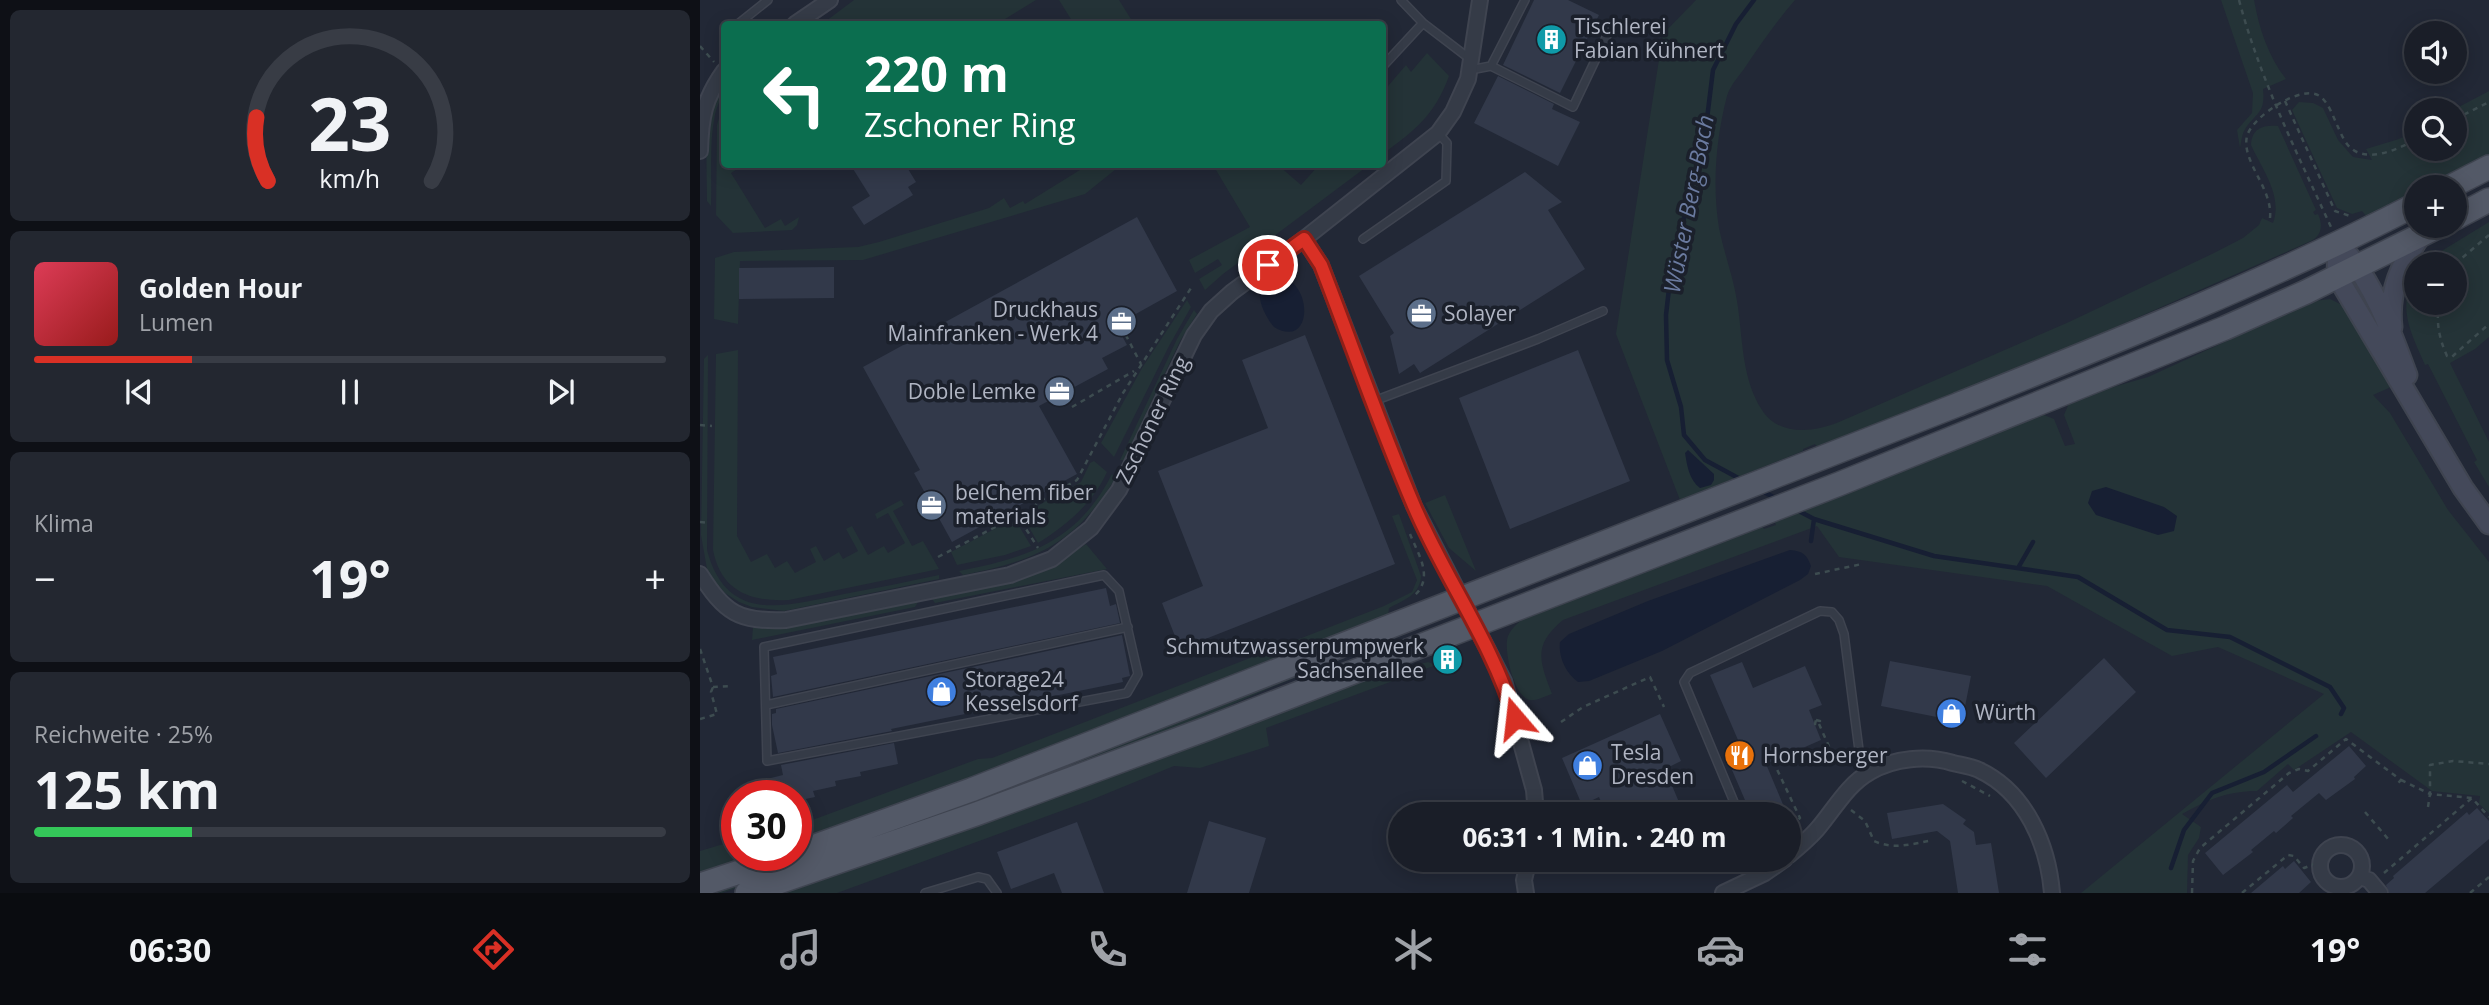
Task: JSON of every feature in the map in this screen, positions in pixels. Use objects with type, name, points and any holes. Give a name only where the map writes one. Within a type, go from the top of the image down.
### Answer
[{"type":"main road","points":[[2467,178],[2489,167]]},
{"type":"main road","points":[[2467,212],[2489,200]]},
{"type":"main road","points":[[812,847],[971,790],[1727,496],[2109,344],[2284,269],[2404,210]]},
{"type":"main road","points":[[747,893],[976,814],[1758,516],[2143,363],[2306,292],[2414,238]]},
{"type":"main road","points":[[2393,338],[2390,309],[2392,291],[2407,256],[2423,238]]},
{"type":"main road","points":[[2338,243],[2347,271],[2423,419],[2463,488],[2489,524]]},
{"type":"main road","points":[[2347,271],[2393,338],[2423,419]]},
{"type":"main road","points":[[700,885],[742,871]]},
{"type":"street","points":[[799,21],[830,0]]},
{"type":"street","name":"Zschoner Ring","points":[[700,574],[716,599],[736,614],[757,621],[786,620],[1010,575],[1052,559],[1091,528],[1119,490],[1194,335],[1212,311],[1438,133],[1453,113],[1468,79],[1480,0]]},
{"type":"street","points":[[700,151],[706,99],[721,76]]},
{"type":"street","points":[[1304,239],[1321,265],[1414,506],[1504,681],[1535,802]]},
{"type":"street","points":[[1801,845],[1817,830],[1845,793],[1869,772],[1892,762],[1917,758],[1941,759],[1979,770],[2002,786],[2032,821],[2043,844],[2052,893]]},
{"type":"street","points":[[2349,845],[2360,855],[2363,870],[2371,884],[2354,883],[2346,887],[2330,884],[2320,870],[2324,852],[2332,846],[2349,845]]},
{"type":"street","points":[[1526,872],[1526,893]]},
{"type":"street","points":[[1723,893],[1765,873]]},
{"type":"lane","points":[[742,21],[768,0]]},
{"type":"lane","points":[[1401,0],[1470,64],[1491,66],[1573,107],[1612,25]]},
{"type":"lane","points":[[1491,66],[1525,0]]},
{"type":"lane","points":[[1386,63],[1423,23]]},
{"type":"lane","points":[[1363,239],[1446,181],[1447,143],[1438,133]]},
{"type":"lane","points":[[1374,401],[1538,339],[1603,311]]},
{"type":"lane","points":[[1104,575],[1119,591],[1128,627],[1138,674],[1127,693],[767,761],[764,647],[1104,575]]},
{"type":"lane","points":[[923,592],[927,612]]},
{"type":"lane","points":[[1734,802],[1684,682],[1690,673],[1820,611],[1832,612],[1839,620],[1844,634],[1859,750],[1869,772]]},
{"type":"lane","points":[[766,705],[1128,627]]},
{"type":"lane","points":[[925,893],[978,877],[987,879],[997,893]]},
{"type":"path","points":[[2239,0],[2250,42],[2276,106],[2338,243]]},
{"type":"path","points":[[700,46],[721,69]]},
{"type":"path","points":[[2270,218],[2271,206],[2247,150],[2247,136],[2252,127],[2276,106],[2299,93],[2319,95],[2328,104],[2348,146],[2367,155],[2396,150],[2404,146]]},
{"type":"path","points":[[2285,101],[2335,211],[2343,216],[2358,216]]},
{"type":"path","points":[[2467,113],[2489,102]]},
{"type":"path","points":[[2467,254],[2489,235]]},
{"type":"path","points":[[938,557],[1001,524],[1021,521],[1038,502],[1077,480],[1137,370],[1191,288]]},
{"type":"path","points":[[2438,315],[2440,341],[2447,356],[2452,357],[2489,324]]},
{"type":"path","points":[[1121,326],[1141,364]]},
{"type":"path","points":[[1072,407],[1137,370]]},
{"type":"path","points":[[700,425],[712,426]]},
{"type":"path","points":[[1021,521],[1038,548]]},
{"type":"path","points":[[700,522],[709,523]]},
{"type":"path","points":[[1410,533],[1425,571],[1425,582],[1412,597]]},
{"type":"path","points":[[1815,574],[1862,564]]},
{"type":"path","points":[[700,649],[713,687],[711,691],[717,714],[700,719]]},
{"type":"path","points":[[1561,722],[1583,707],[1650,677],[1664,707]]},
{"type":"path","points":[[713,687],[732,686]]},
{"type":"path","points":[[1816,724],[1831,751]]},
{"type":"path","points":[[2192,893],[2193,861],[2200,848],[2289,773],[2299,769],[2308,771],[2346,739],[2401,780],[2430,794],[2472,798],[2489,817]]},
{"type":"path","points":[[1733,759],[1740,756]]},
{"type":"path","points":[[1773,761],[1792,802]]},
{"type":"path","points":[[2428,807],[2430,765],[2453,761],[2489,764]]},
{"type":"path","points":[[1960,780],[1996,801]]},
{"type":"path","points":[[2397,785],[2401,780]]},
{"type":"path","points":[[2371,884],[2472,798]]},
{"type":"path","points":[[1845,818],[1857,803]]},
{"type":"path","points":[[1851,810],[1865,821],[1874,841],[1886,846],[1897,847],[1933,840]]},
{"type":"path","points":[[2365,812],[2389,840]]},
{"type":"path","points":[[2242,893],[2288,855],[2294,856],[2304,868],[2320,862]]},
{"type":"path","points":[[2470,893],[2489,877]]},
{"type":"shaded area","points":[[854,0],[1036,0],[1002,21],[826,21]]},
{"type":"shaded area","points":[[1059,0],[1119,0],[1132,21],[1072,21]]},
{"type":"shaded area","points":[[1696,0],[1795,0],[1728,92],[1716,162],[1719,228],[1735,292],[1746,371],[1762,410],[1778,425],[1808,430],[1839,422],[2069,322],[2214,253],[2243,238],[2259,225],[2262,218],[2273,223],[2273,193],[2251,145],[2256,131],[2263,127],[2278,126],[2316,210],[2313,212],[2320,218],[2319,233],[2311,241],[2007,375],[1819,450],[1815,444],[1680,500],[1616,334],[1663,34]]},
{"type":"shaded area","points":[[2221,0],[2254,0],[2265,41],[2286,79],[2263,89],[2263,104],[2244,131],[2240,148],[2237,130],[2252,113],[2253,93]]},
{"type":"shaded area","points":[[1427,53],[1449,76],[1437,101],[1423,121],[1386,152],[1386,88],[1406,65],[1411,72]]},
{"type":"shaded area","points":[[721,89],[711,149],[711,206],[707,201],[707,140]]},
{"type":"shaded area","points":[[2489,91],[2489,155],[2448,175],[2404,175],[2404,197],[2366,216],[2362,211],[2352,214],[2337,208],[2292,110],[2299,102],[2313,103],[2323,108],[2338,140],[2353,157],[2372,160],[2366,149],[2404,136],[2404,161],[2467,161],[2467,103]]},
{"type":"shaded area","points":[[721,111],[721,168],[739,168],[731,173],[765,228],[781,219],[785,226],[799,217],[792,230],[733,233],[716,215],[717,125]]},
{"type":"shaded area","points":[[1083,168],[1117,168],[1085,194],[863,260],[740,261],[738,324],[714,319],[715,258],[734,252],[858,247],[989,208],[1004,198],[1010,208],[1023,201],[1025,204]]},
{"type":"shaded area","points":[[1215,168],[1281,168],[1301,185],[1316,168],[1365,168],[1205,290],[1199,279],[1222,265],[1218,259],[1195,273],[1189,260],[1250,227]]},
{"type":"shaded area","points":[[2489,222],[2489,337],[2475,349],[2450,363],[2489,442],[2489,487],[2474,462],[2477,460],[2428,364],[2425,365],[2407,315],[2467,315],[2467,252],[2440,252],[2467,238]]},
{"type":"shaded area","points":[[2330,299],[2344,306],[2393,386],[2373,395],[2390,413],[2448,510],[2489,562],[2489,813],[2479,804],[2480,796],[2432,791],[2351,732],[2294,770],[2288,764],[2257,791],[2218,797],[2182,814],[2201,827],[2199,838],[2188,855],[2187,893],[2081,893],[2324,694],[2218,647],[2172,656],[2047,586],[1839,557],[1817,526],[1563,620],[1547,637],[1541,654],[1552,694],[1530,700],[1519,691],[1511,672],[1507,642],[1514,627],[1527,616],[1760,524],[1764,529],[1776,525],[1775,522],[1866,486],[1865,483],[2039,413],[2054,419],[2065,446],[2075,444],[2064,415],[2070,401],[2075,398],[2148,377],[2314,301]]},
{"type":"shaded area","points":[[1187,300],[1191,307],[1114,457],[1101,443],[1142,368]]},
{"type":"shaded area","points":[[1194,310],[1197,314],[1180,341],[1124,460],[1120,460],[1177,339]]},
{"type":"shaded area","points":[[738,350],[737,536],[751,562],[767,554],[775,568],[787,561],[795,573],[816,562],[810,549],[816,546],[824,561],[839,552],[843,559],[858,551],[846,529],[852,526],[868,555],[884,546],[888,553],[905,543],[888,513],[877,519],[875,514],[901,500],[904,505],[893,511],[912,546],[923,541],[939,569],[789,600],[750,596],[730,584],[717,564],[713,550],[716,354]]},
{"type":"shaded area","points":[[708,355],[707,550],[716,574],[729,590],[744,600],[761,605],[780,605],[939,575],[939,579],[784,611],[752,607],[725,593],[713,581],[707,569],[701,535],[704,359]]},
{"type":"shaded area","points":[[1094,461],[1107,472],[1094,494],[1069,521],[1038,543],[1026,522],[1039,505],[1081,482],[1090,463]]},
{"type":"shaded area","points":[[1112,474],[1115,479],[1100,501],[1068,534],[1051,546],[1032,556],[989,570],[963,575],[959,571],[1007,560],[1049,543],[1083,516]]},
{"type":"shaded area","points":[[1445,495],[1476,571],[1449,548],[1425,503]]},
{"type":"shaded area","points":[[1399,514],[1421,576],[1418,588],[1389,608],[1388,617],[965,783],[812,838],[812,820],[978,759],[992,758],[1384,606],[1412,592],[1417,580],[1392,516]]},
{"type":"shaded area","points":[[1000,526],[1019,526],[1031,546],[1005,555],[957,565],[951,552]]},
{"type":"shaded area","points":[[1086,544],[1107,569],[935,603],[932,599],[1027,577],[1057,564]]},
{"type":"shaded area","points":[[918,602],[915,607],[752,640],[753,627],[777,629]]},
{"type":"shaded area","points":[[1395,633],[1397,637],[1167,733],[971,807],[812,862],[812,852]]},
{"type":"shaded area","points":[[1406,660],[1409,667],[1428,662],[1436,665],[1266,728],[1269,746],[1200,768],[1174,766],[1091,800],[837,893],[777,893]]},
{"type":"shaded area","points":[[721,845],[721,869],[700,876],[700,851]]},
{"type":"shaded area","points":[[762,871],[786,871],[722,893],[703,893]]},
{"type":"water","points":[[1276,276],[1288,280],[1297,288],[1303,299],[1302,322],[1297,329],[1287,332],[1274,327],[1260,298],[1262,285]]},
{"type":"water","points":[[1688,450],[1714,474],[1711,485],[1700,488],[1693,481],[1685,453]]},
{"type":"water","points":[[2106,487],[2164,507],[2177,516],[2174,531],[2158,535],[2096,515],[2088,503],[2092,491]]},
{"type":"water","points":[[1790,550],[1806,556],[1811,566],[1808,574],[1662,651],[1589,681],[1578,682],[1564,664],[1560,642],[1569,634],[1648,601]]},
{"type":"building","name":"Tischlerei Fabian Kühnert","points":[[1534,0],[1568,0],[1599,15],[1560,93],[1503,65]]},
{"type":"building","points":[[1498,76],[1554,104],[1552,109],[1580,122],[1558,166],[1474,123]]},
{"type":"building","points":[[852,168],[907,168],[916,182],[908,187],[913,195],[864,225],[852,207],[870,196]]},
{"type":"building","points":[[1525,172],[1562,202],[1548,210],[1585,269],[1420,373],[1414,364],[1399,374],[1390,336],[1394,333],[1359,276]]},
{"type":"building","points":[[1137,217],[1177,291],[1116,325],[1127,345],[1102,358],[1108,369],[1039,406],[1077,474],[952,542],[914,473],[920,470],[863,367]]},
{"type":"building","points":[[834,267],[834,298],[739,299],[739,268]]},
{"type":"building","points":[[1305,335],[1395,564],[1180,649],[1162,603],[1203,586],[1158,471],[1268,428],[1242,360]]},
{"type":"building","points":[[1578,350],[1630,481],[1510,529],[1459,398]]},
{"type":"building","points":[[1106,588],[1110,606],[1116,604],[1120,623],[773,697],[771,676],[777,674],[773,657]]},
{"type":"building","points":[[1122,635],[1130,676],[1122,678],[1123,682],[778,753],[772,725],[772,714],[776,713],[776,709]]},
{"type":"building","points":[[2104,658],[2136,692],[2046,778],[2014,743]]},
{"type":"building","points":[[1890,661],[1971,676],[1962,722],[1881,706]]},
{"type":"building","points":[[1742,662],[1753,688],[1805,666],[1822,705],[1809,710],[1821,740],[1766,764],[1782,802],[1746,802],[1729,763],[1740,758],[1734,742],[1738,740],[1710,675]]},
{"type":"building","points":[[1660,714],[1681,761],[1665,769],[1679,802],[1601,802],[1599,797],[1581,802],[1562,758]]},
{"type":"building","points":[[894,743],[898,764],[860,772],[861,776],[835,781],[836,786],[813,791],[815,797],[812,798],[812,780],[767,780],[783,775],[781,765]]},
{"type":"building","points":[[2349,746],[2366,766],[2355,779],[2326,800],[2319,793],[2291,816],[2293,818],[2276,833],[2274,831],[2251,850],[2253,852],[2223,875],[2205,853],[2287,785],[2293,792]]},
{"type":"building","points":[[1943,804],[1966,820],[1963,824],[1974,832],[1976,845],[1991,843],[1999,893],[1958,893],[1950,841],[1937,831],[1892,839],[1887,813]]},
{"type":"building","points":[[2477,808],[2489,821],[2489,839],[2425,893],[2389,893],[2386,885],[2393,876],[2467,812],[2469,815]]},
{"type":"building","points":[[1209,821],[1266,838],[1249,893],[1187,893]]},
{"type":"building","points":[[1077,822],[1104,893],[1062,893],[1054,873],[1011,889],[997,852]]},
{"type":"building","points":[[2294,861],[2311,882],[2299,893],[2251,893],[2283,866],[2285,869]]},
{"type":"waterway","name":"Wüster Berg-Bach","points":[[1742,480],[1705,460],[1684,435],[1681,407],[1667,360],[1666,315],[1671,271],[1706,127],[1713,70],[1736,24],[1754,0]]},
{"type":"waterway","name":"Wüster Berg-Bach","points":[[1762,491],[1779,500]]},
{"type":"waterway","name":"Wüster Berg-Bach","points":[[1795,509],[1814,519],[1934,556],[2078,577],[2167,630],[2230,637],[2330,687],[2344,708],[2341,714]]},
{"type":"waterway","points":[[1811,541],[1814,519]]},
{"type":"waterway","points":[[2018,568],[2033,542]]},
{"type":"waterway","name":"Wüster Berg-Bach","points":[[2171,868],[2184,830],[2212,793],[2264,772],[2316,736]]},
{"type":"place","name":"Tischlerei Fabian Kühnert","points":[[1551,39]]},
{"type":"place","name":"Solayer","points":[[1421,314]]},
{"type":"place","name":"Druckhaus Mainfranken - Werk 4","points":[[1121,322]]},
{"type":"place","name":"Doble Lemke","points":[[1059,392]]},
{"type":"place","name":"belChem fiber materials","points":[[932,505]]},
{"type":"place","name":"Schmutzwasserpumpwerk Sachsenallee","points":[[1447,659]]},
{"type":"place","name":"Storage24 Kesselsdorf","points":[[942,692]]},
{"type":"place","name":"Würth","points":[[1952,713]]},
{"type":"place","name":"Hornsberger","points":[[1740,756]]},
{"type":"place","name":"Tesla Dresden","points":[[1588,765]]},
{"type":"route","points":[[1268,265],[1304,239],[1321,265],[1414,506],[1495,662],[1515,718]]}]
